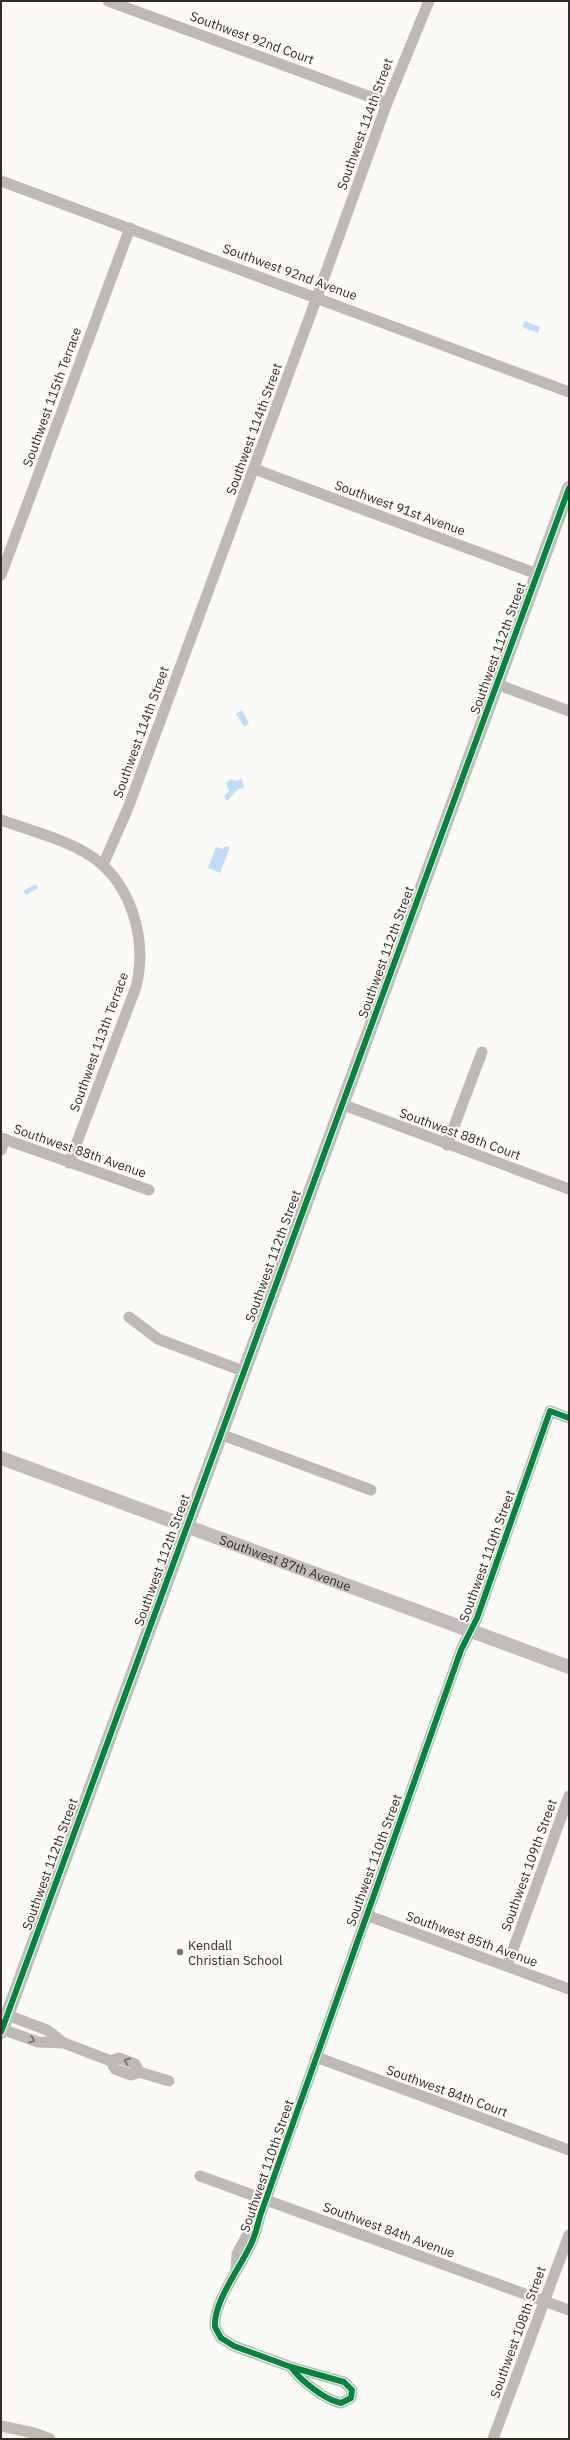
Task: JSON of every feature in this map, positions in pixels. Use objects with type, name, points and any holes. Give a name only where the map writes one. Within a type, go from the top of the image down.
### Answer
[{"type":"main road","name":"Southwest 112th Street","points":[[2,2030],[341,1104],[569,488]]},
{"type":"main road","name":"Southwest 87th Avenue","points":[[1,1458],[569,1668]]},
{"type":"street","name":"Southwest 92nd Court","points":[[108,1],[387,103]]},
{"type":"street","name":"Southwest 114th Street","points":[[103,865],[128,808],[254,469],[387,103],[429,1]]},
{"type":"street","name":"Southwest 92nd Avenue","points":[[1,181],[317,297],[569,392]]},
{"type":"street","name":"Southwest 115th Terrace","points":[[1,575],[130,228]]},
{"type":"street","name":"Southwest 91st Avenue","points":[[254,469],[537,574]]},
{"type":"street","points":[[496,684],[569,711]]},
{"type":"street","name":"Southwest 113th Terrace","points":[[1,820],[81,850],[103,865],[124,894],[135,919],[140,945],[139,970],[133,994],[69,1163]]},
{"type":"street","points":[[447,1144],[482,1052]]},
{"type":"street","name":"Southwest 88th Court","points":[[341,1104],[569,1189]]},
{"type":"street","points":[[1,1150],[3,1139]]},
{"type":"street","name":"Southwest 88th Avenue","points":[[3,1139],[149,1190]]},
{"type":"street","points":[[129,1317],[158,1339],[243,1371]]},
{"type":"street","name":"Southwest 110th Street","points":[[291,2367],[226,2342],[215,2327],[216,2314],[236,2270],[252,2241],[366,1915],[462,1650],[472,1631],[550,1411],[569,1418]]},
{"type":"street","points":[[220,1434],[371,1490]]},
{"type":"street","name":"Southwest 109th Street","points":[[507,1966],[569,1796]]},
{"type":"street","name":"Southwest 85th Avenue","points":[[366,1915],[569,1988]]},
{"type":"street","points":[[7,2015],[47,2030],[64,2043],[111,2061],[115,2069],[131,2075],[139,2072],[169,2081]]},
{"type":"street","points":[[2,2030],[38,2042],[64,2043]]},
{"type":"street","name":"Southwest 84th Court","points":[[316,2057],[569,2150]]},
{"type":"street","name":"Southwest 84th Avenue","points":[[200,2176],[569,2310]]},
{"type":"street","name":"Southwest 108th Street","points":[[493,2439],[569,2235]]},
{"type":"street","points":[[291,2367],[344,2382],[352,2390],[351,2398],[341,2403],[332,2400],[296,2375],[291,2367]]},
{"type":"street","points":[[1,2426],[34,2433],[50,2439]]},
{"type":"water","points":[[525,321],[540,327],[538,333],[522,327]]},
{"type":"water","points":[[242,710],[249,723],[245,727],[236,714]]},
{"type":"water","points":[[231,779],[235,781],[242,779],[244,788],[238,789],[227,801],[224,796],[229,792],[226,783]]},
{"type":"water","points":[[225,846],[230,847],[220,873],[208,868],[216,847],[223,849]]},
{"type":"water","points":[[36,884],[38,888],[26,895],[23,891]]},
{"type":"cycle path","points":[[1,2032],[569,488]]},
{"type":"cycle path","points":[[291,2367],[307,2384],[328,2398],[341,2403],[351,2398],[352,2390],[344,2382],[291,2367],[234,2346],[221,2338],[215,2327],[215,2318],[218,2307],[254,2236],[461,1650],[477,1618],[550,1411],[569,1418]]},
{"type":"place","name":"Kendall Christian School","points":[[180,1952]]}]
